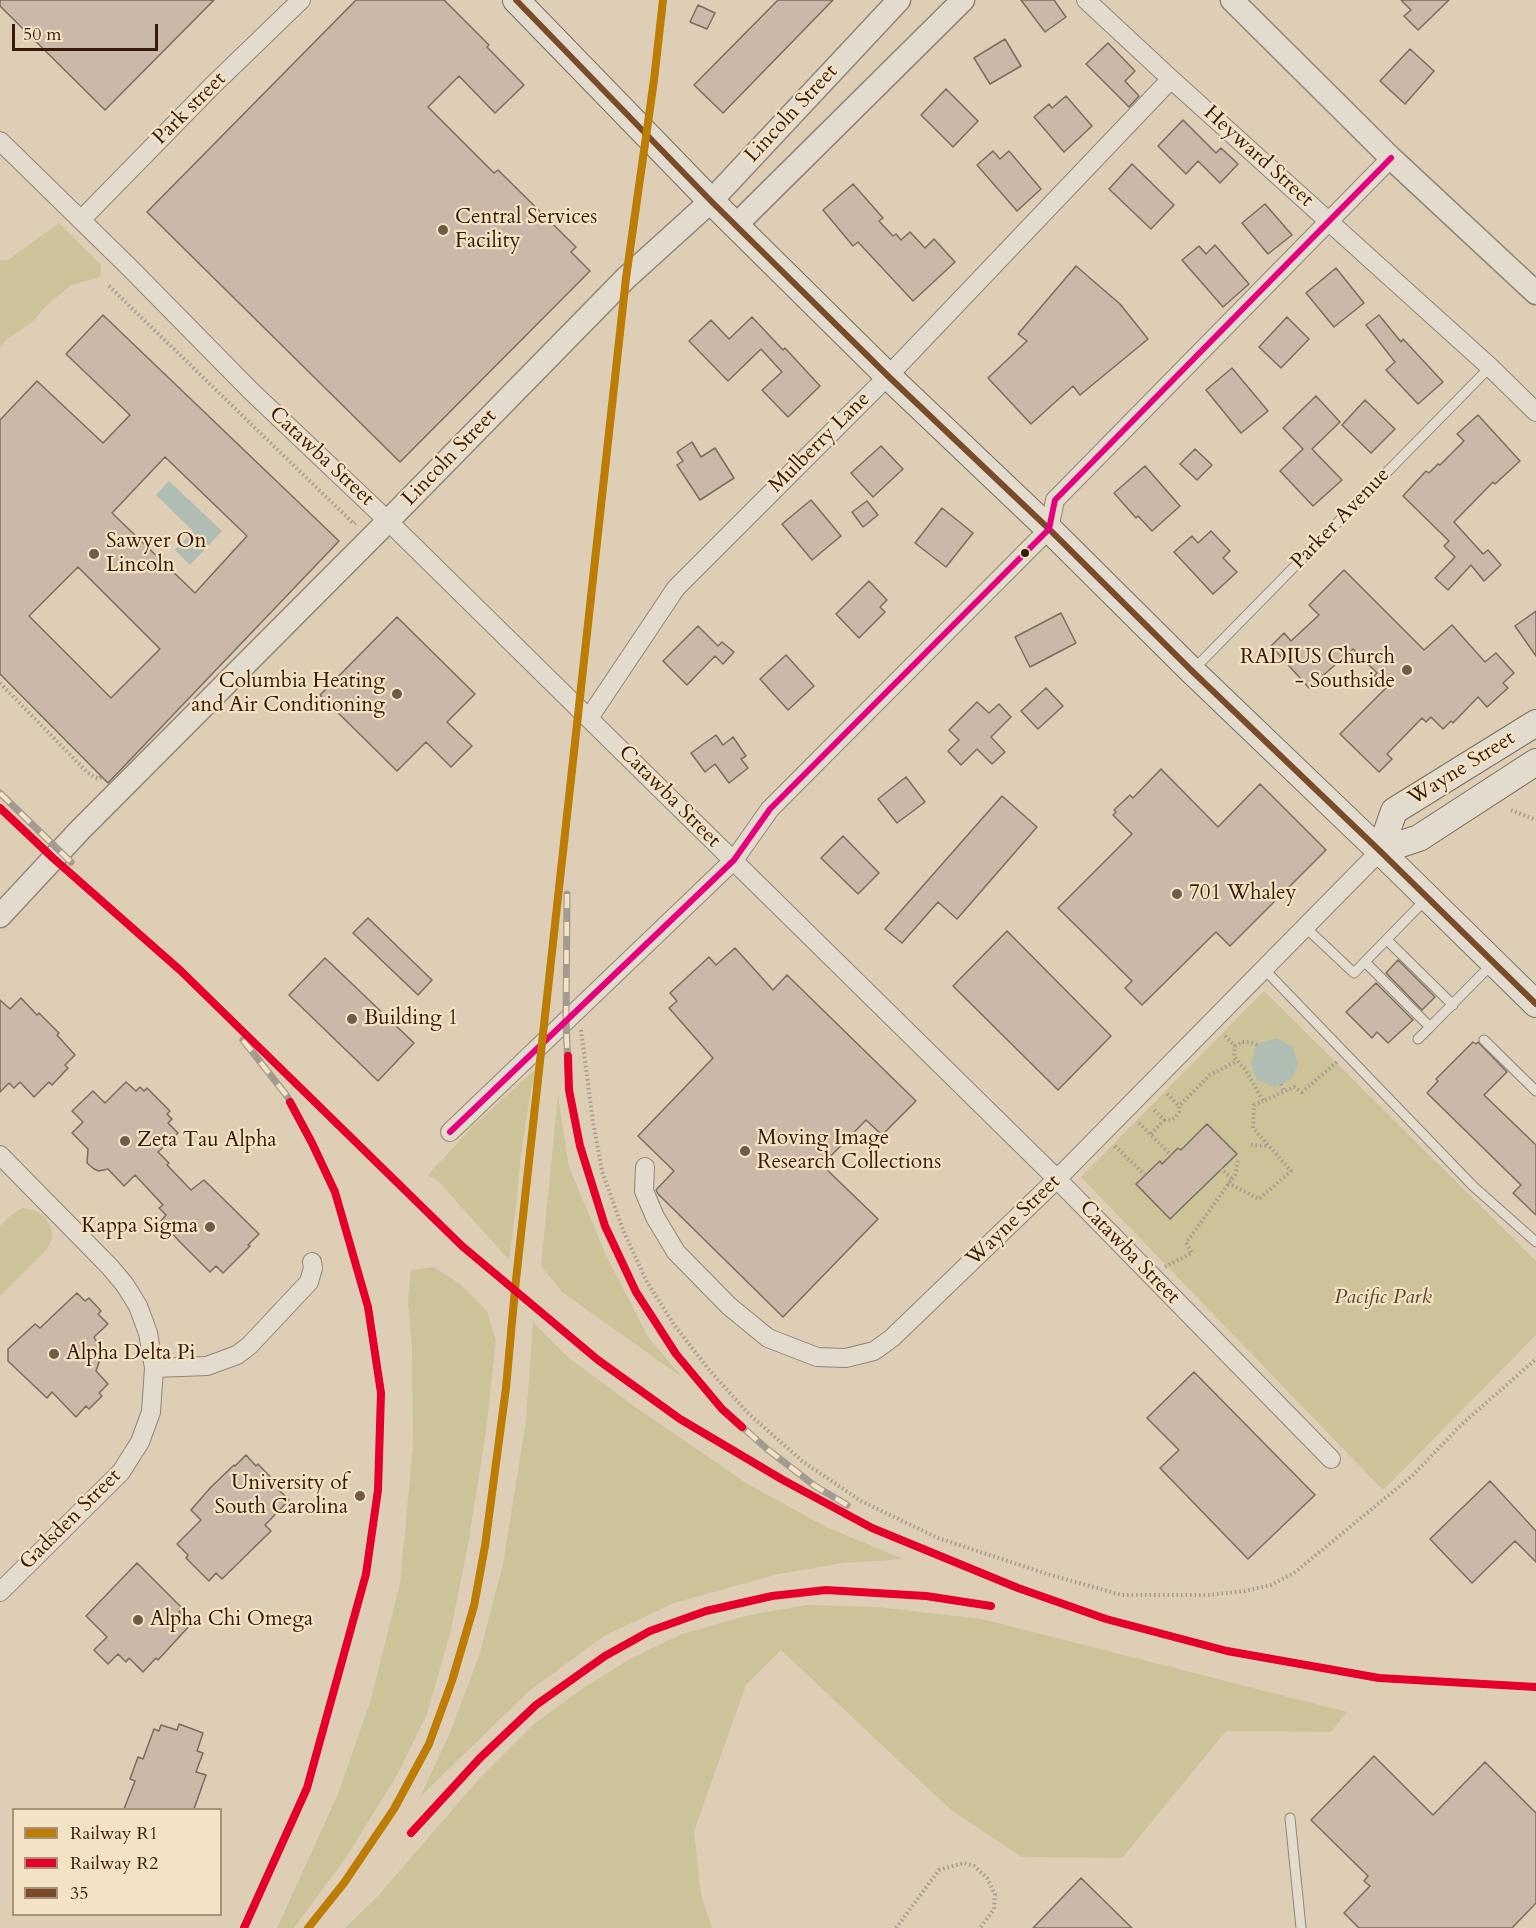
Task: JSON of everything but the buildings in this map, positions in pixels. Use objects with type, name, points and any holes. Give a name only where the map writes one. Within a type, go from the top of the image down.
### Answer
[{"type":"main road","points":[[516,0],[711,201],[888,376],[1049,529],[1192,671],[1536,1004]]},
{"type":"main road","name":"Wayne Street","points":[[1380,851],[1394,811],[1536,723]]},
{"type":"main road","name":"Wayne Street","points":[[1380,851],[1419,838],[1536,762]]},
{"type":"street","name":"Park street","points":[[81,220],[212,86],[301,0]]},
{"type":"street","name":"Lincoln Street","points":[[0,916],[80,830],[384,516],[626,278],[711,201],[898,0]]},
{"type":"street","name":"Lincoln Street","points":[[736,225],[963,0]]},
{"type":"street","name":"Heyward Street","points":[[1086,0],[1490,367],[1536,412]]},
{"type":"street","points":[[1232,0],[1391,158],[1536,293]]},
{"type":"street","name":"Mulberry Lane","points":[[589,718],[676,588],[888,376],[1171,79]]},
{"type":"street","name":"Catawba Street","points":[[0,141],[251,391],[384,516],[1057,1179],[1331,1459]]},
{"type":"street","points":[[450,1132],[734,860],[770,809],[1049,529],[1055,500],[1391,158]]},
{"type":"street","name":"Wayne Street","points":[[645,1167],[644,1191],[655,1217],[676,1252],[729,1306],[768,1338],[817,1357],[846,1358],[874,1351],[892,1338],[1057,1179],[1380,851]]},
{"type":"street","name":"Gadsden Street","points":[[0,1155],[125,1285],[138,1306],[148,1333],[154,1368],[151,1412],[140,1442],[121,1472],[0,1592]]},
{"type":"street","points":[[154,1368],[207,1366],[237,1355],[249,1346],[309,1282],[313,1268],[312,1262]]},
{"type":"lane","name":"Parker Avenue","points":[[1192,671],[1490,367]]},
{"type":"lane","points":[[1305,927],[1354,974],[1428,897]]},
{"type":"lane","points":[[1386,940],[1453,1005]]},
{"type":"lane","points":[[1365,962],[1430,1027]]},
{"type":"lane","points":[[1418,1039],[1494,963]]},
{"type":"lane","points":[[1264,969],[1473,1186],[1536,1242]]},
{"type":"lane","points":[[1484,1040],[1536,1091]]},
{"type":"lane","points":[[1290,1818],[1301,1928]]},
{"type":"path","points":[[109,286],[354,524]]},
{"type":"path","points":[[346,532],[354,524],[384,516]]},
{"type":"path","points":[[0,683],[87,772],[99,779],[108,770]]},
{"type":"path","points":[[1511,810],[1536,820]]},
{"type":"path","points":[[579,1009],[593,1122],[602,1171],[623,1230],[647,1282],[675,1326],[710,1371],[748,1413],[802,1461],[861,1501],[938,1538],[1047,1574],[1122,1595],[1209,1595],[1271,1585],[1294,1573],[1412,1476],[1461,1425],[1536,1359]]},
{"type":"path","points":[[1226,1036],[1235,1046],[1234,1057],[1245,1069],[1263,1101]]},
{"type":"path","points":[[1235,1046],[1242,1042],[1257,1045]]},
{"type":"path","points":[[1221,1169],[1230,1181],[1259,1199],[1292,1171],[1252,1125],[1254,1105],[1294,1087],[1302,1092],[1346,1054]]},
{"type":"path","points":[[1153,1109],[1164,1120],[1171,1120],[1179,1112],[1179,1106],[1210,1075],[1238,1061]]},
{"type":"path","points":[[1281,1084],[1284,1092]]},
{"type":"path","points":[[1167,1094],[1179,1106]]},
{"type":"path","points":[[1151,1134],[1164,1120]]},
{"type":"path","points":[[1139,1123],[1171,1155]]},
{"type":"path","points":[[1251,1145],[1269,1146]]},
{"type":"path","points":[[1115,1146],[1145,1175]]},
{"type":"path","points":[[1155,1278],[1167,1265],[1192,1253],[1186,1243],[1234,1175],[1238,1161]]},
{"type":"path","points":[[896,1928],[939,1869],[964,1863],[975,1866],[987,1878],[996,1894],[994,1909],[980,1928]]},
{"type":"green space","points":[[59,223],[101,265],[100,277],[71,285],[48,304],[32,322],[7,339],[0,347],[0,260],[8,260]]},
{"type":"green space","name":"Pacific Park","points":[[1264,991],[1536,1261],[1536,1335],[1383,1490],[1081,1177]]},
{"type":"green space","points":[[537,1068],[537,1075],[531,1089],[521,1153],[509,1260],[438,1181],[428,1175],[473,1126]]},
{"type":"green space","points":[[558,1096],[569,1167],[606,1255],[648,1337],[683,1378],[562,1292],[541,1266]]},
{"type":"green space","points":[[22,1208],[35,1210],[45,1217],[51,1227],[52,1239],[47,1249],[0,1296],[0,1226]]},
{"type":"green space","points":[[434,1267],[460,1284],[487,1311],[496,1341],[486,1431],[468,1545],[450,1634],[427,1714],[397,1775],[347,1856],[294,1928],[277,1928],[338,1794],[371,1699],[400,1584],[413,1446],[412,1348],[408,1300],[411,1270]]},
{"type":"green space","points":[[533,1322],[570,1359],[746,1483],[826,1527],[903,1559],[843,1563],[778,1574],[674,1603],[604,1636],[529,1691],[420,1797],[450,1733],[479,1656],[503,1564],[526,1421]]},
{"type":"green space","points":[[807,1605],[877,1607],[982,1619],[1347,1712],[1331,1732],[1226,1731],[1122,1858],[1022,1857],[951,1810],[781,1650],[746,1685],[694,1831],[701,1895],[712,1928],[345,1928],[377,1897],[480,1778],[534,1724],[579,1691],[630,1659],[682,1634],[749,1615]]},
{"type":"shaded area","points":[[169,481],[222,531],[190,565],[175,550],[193,531],[156,495]]},
{"type":"shaded area","points":[[1276,1038],[1292,1046],[1298,1063],[1292,1079],[1274,1087],[1257,1080],[1251,1063],[1257,1044]]},
{"type":"railway","points":[[308,1928],[344,1883],[394,1809],[429,1744],[452,1681],[474,1606],[485,1546],[506,1388],[626,278],[663,0]]},
{"type":"railway","points":[[0,793],[71,862]]},
{"type":"railway","points":[[0,808],[181,971],[462,1246],[598,1360],[680,1419],[783,1480],[872,1528],[1018,1588],[1106,1619],[1227,1651],[1379,1678],[1536,1687]]},
{"type":"railway","points":[[567,894],[566,1022],[569,1090],[580,1146],[605,1226],[636,1292],[676,1354],[722,1409],[767,1449],[815,1486],[847,1505]]},
{"type":"railway","points":[[243,1040],[287,1096],[335,1192],[368,1307],[381,1393],[378,1490],[366,1574],[307,1788],[244,1928]]},
{"type":"rail line","name":"R1","points":[[308,1928],[344,1883],[394,1809],[429,1744],[452,1681],[474,1606],[485,1546],[506,1388],[626,278],[663,0]]},
{"type":"rail line","name":"R2","points":[[0,808],[181,971],[462,1246],[598,1360],[680,1419],[783,1480],[872,1528],[1018,1588],[1106,1619],[1227,1651],[1379,1678],[1536,1687]]},
{"type":"rail line","name":"R2","points":[[568,1056],[569,1090],[580,1146],[605,1226],[636,1292],[676,1354],[722,1409],[742,1427]]},
{"type":"rail line","name":"R2","points":[[244,1928],[307,1788],[366,1574],[378,1490],[381,1393],[368,1307],[335,1192],[290,1102]]},
{"type":"rail line","name":"R2","points":[[411,1833],[480,1758],[536,1705],[605,1656],[650,1631],[706,1611],[772,1596],[826,1590],[926,1596],[991,1606]]},
{"type":"transit line","name":"35","points":[[516,0],[711,201],[888,376],[1049,529],[1192,671],[1536,1004]]},
{"type":"transit line","points":[[450,1132],[734,860],[770,809],[1049,529],[1055,500],[1391,158]]},
{"type":"place","name":"Central Services Facility","points":[[443,230]]},
{"type":"place","name":"Sawyer On Lincoln","points":[[94,554]]},
{"type":"place","name":"RADIUS Church - Southside","points":[[1407,670]]},
{"type":"place","name":"Columbia Heating and Air Conditioning","points":[[397,694]]},
{"type":"place","name":"701 Whaley","points":[[1177,894]]},
{"type":"place","name":"Building 1","points":[[352,1019]]},
{"type":"place","name":"Zeta Tau Alpha","points":[[125,1141]]},
{"type":"place","name":"Moving Image Research Collections","points":[[745,1151]]},
{"type":"place","name":"Kappa Sigma","points":[[210,1227]]},
{"type":"place","name":"Alpha Delta Pi","points":[[54,1354]]},
{"type":"place","name":"University of South Carolina","points":[[360,1496]]},
{"type":"place","name":"Alpha Chi Omega","points":[[138,1620]]}]
